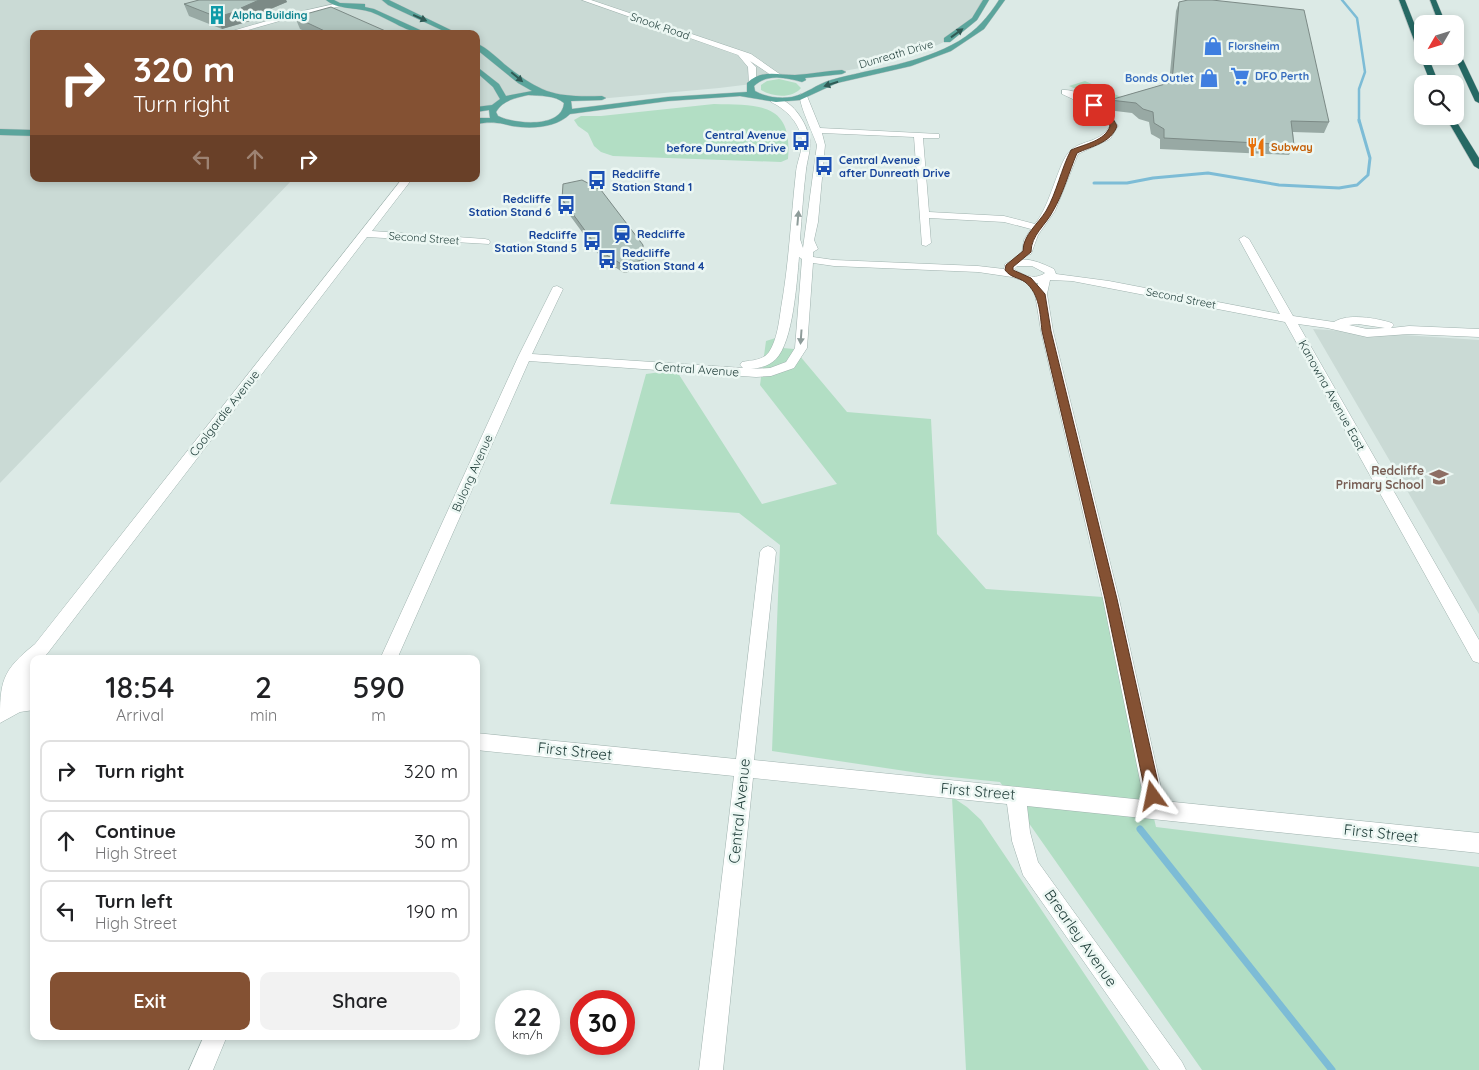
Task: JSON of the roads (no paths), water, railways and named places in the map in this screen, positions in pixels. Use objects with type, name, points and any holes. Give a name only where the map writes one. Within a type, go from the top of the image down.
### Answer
[{"type":"highway","points":[[1398,0],[1411,21]]},
{"type":"highway","points":[[1402,0],[1414,29]]},
{"type":"highway","points":[[1433,0],[1439,15]]},
{"type":"highway","points":[[1462,65],[1479,101]]},
{"type":"highway","points":[[1454,125],[1479,166]]},
{"type":"main road","points":[[329,0],[339,5],[372,10],[417,30]]},
{"type":"main road","name":"Dunreath Drive","points":[[777,75],[794,77],[851,71],[926,50],[960,32],[975,18],[986,0]]},
{"type":"main road","name":"Dunreath Drive","points":[[757,96],[774,100],[790,100],[806,95],[830,83],[906,64],[946,50],[974,35],[992,17],[1002,0]]},
{"type":"main road","points":[[353,6],[379,1],[390,4],[447,30]]},
{"type":"main road","points":[[480,48],[521,81],[541,93],[564,99],[598,99],[751,83],[762,77],[777,75]]},
{"type":"main road","points":[[480,72],[496,86],[504,99]]},
{"type":"main road","points":[[794,77],[806,82],[810,86],[806,95]]},
{"type":"main road","points":[[751,83],[751,92],[757,96]]},
{"type":"main road","points":[[480,109],[494,107],[504,99],[515,96],[541,93]]},
{"type":"main road","points":[[494,107],[494,116],[499,120],[513,125],[531,125],[550,122],[567,112],[668,99],[740,94],[757,96]]},
{"type":"main road","points":[[564,99],[569,107],[567,112]]},
{"type":"main road","points":[[480,121],[499,120]]},
{"type":"main road","points":[[0,132],[30,133]]},
{"type":"street","points":[[296,14],[329,0]]},
{"type":"street","name":"Snook Road","points":[[584,0],[748,56],[777,75]]},
{"type":"street","points":[[239,30],[296,14],[339,5]]},
{"type":"street","name":"Snook Road","points":[[735,52],[752,67],[751,83]]},
{"type":"street","points":[[1038,264],[1027,252],[1027,245],[1050,211],[1074,152],[1107,137],[1114,126],[1110,118],[1102,110],[1065,92]]},
{"type":"street","name":"Central Avenue","points":[[526,353],[756,373],[771,372],[790,365],[800,348],[805,289],[809,277],[814,271],[817,258],[809,240],[813,222],[821,145],[817,130],[807,111],[806,95]]},
{"type":"street","name":"Central Avenue","points":[[526,353],[741,365],[759,364],[774,354],[781,339],[792,270],[801,170],[806,142],[803,130],[793,113],[787,106],[774,100]]},
{"type":"street","points":[[817,130],[936,136]]},
{"type":"street","points":[[918,135],[926,243]]},
{"type":"street","name":"Coolgardie Avenue","points":[[39,654],[405,182]]},
{"type":"street","points":[[924,215],[1004,219],[1038,228]]},
{"type":"street","name":"Second Street","points":[[363,234],[486,242]]},
{"type":"street","points":[[796,239],[799,251],[817,258]]},
{"type":"street","name":"Kanowna Avenue East","points":[[1244,239],[1479,656]]},
{"type":"street","points":[[1012,268],[1027,252]]},
{"type":"street","name":"Central Avenue","points":[[805,289],[817,258]]},
{"type":"street","points":[[792,270],[817,258]]},
{"type":"street","name":"Second Street","points":[[817,258],[978,269],[1012,268],[1024,262],[1038,264],[1046,280]]},
{"type":"street","name":"Second Street","points":[[1012,268],[1028,280],[1072,278],[1327,324],[1367,333],[1409,330],[1479,334]]},
{"type":"street","points":[[1046,280],[1047,331],[1111,599],[1156,810]]},
{"type":"street","name":"Bulong Avenue","points":[[390,655],[526,353],[557,289]]},
{"type":"street","name":"Central Avenue","points":[[711,1070],[768,552]]},
{"type":"street","name":"Coolgardie Avenue","points":[[16,700],[17,675],[30,658]]},
{"type":"street","name":"Coolgardie Avenue","points":[[16,700],[30,675]]},
{"type":"street","name":"First Street","points":[[480,741],[1479,843]]},
{"type":"street","name":"Brearley Avenue","points":[[1017,795],[1022,843],[1030,868],[1174,1070]]},
{"type":"street","points":[[201,1070],[214,1040]]},
{"type":"waterway","points":[[1342,0],[1357,18],[1365,72],[1359,89],[1359,120]]},
{"type":"waterway","points":[[1094,183],[1127,183],[1153,178],[1208,173],[1279,185],[1339,188],[1357,185],[1368,175],[1370,158],[1359,120]]},
{"type":"waterway","points":[[1140,829],[1332,1070]]},
{"type":"place","name":"Alpha Building","points":[[217,15]]},
{"type":"place","name":"Florsheim","points":[[1213,46]]},
{"type":"place","name":"DFO Perth","points":[[1240,76]]},
{"type":"place","name":"Bonds Outlet","points":[[1209,78]]},
{"type":"place","name":"Central Avenue before Dunreath Drive","points":[[801,141]]},
{"type":"place","name":"Subway","points":[[1256,147]]},
{"type":"place","name":"Central Avenue after Dunreath Drive","points":[[824,166]]},
{"type":"place","name":"Redcliffe Station Stand 1","points":[[597,180]]},
{"type":"place","name":"Redcliffe Station Stand 6","points":[[566,205]]},
{"type":"place","name":"Redcliffe","points":[[622,234]]},
{"type":"place","name":"Redcliffe Station Stand 5","points":[[592,241]]},
{"type":"place","name":"Redcliffe Station Stand 4","points":[[607,259]]},
{"type":"place","name":"Redcliffe Primary School","points":[[1439,477]]}]
